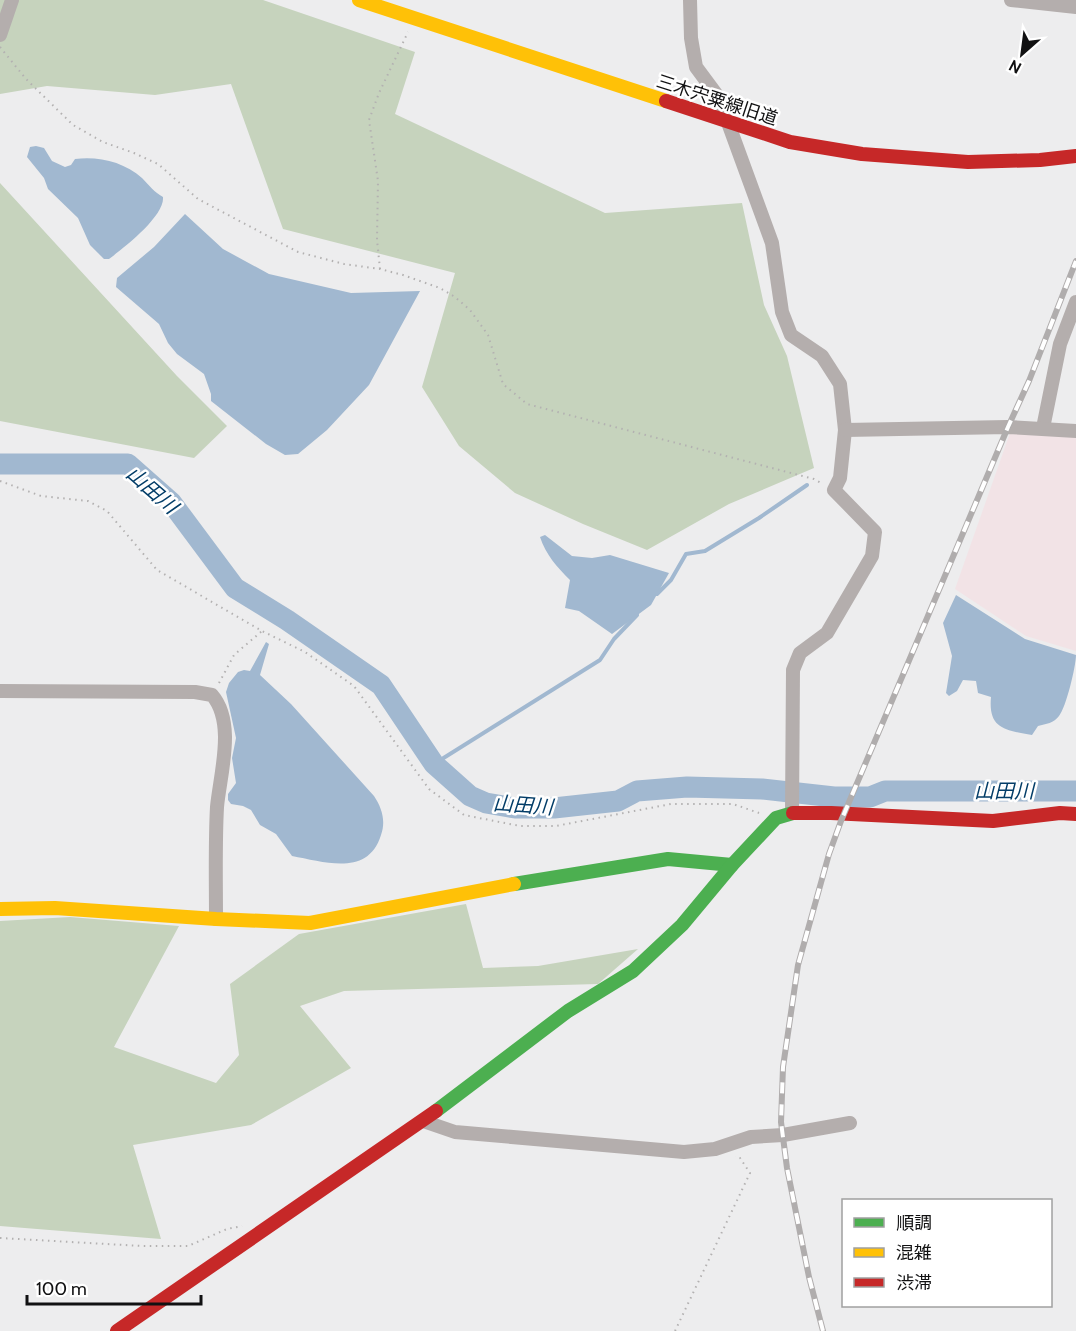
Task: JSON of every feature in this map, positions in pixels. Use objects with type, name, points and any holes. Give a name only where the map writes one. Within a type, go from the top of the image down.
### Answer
[{"type":"street","points":[[1,29],[12,0]]},
{"type":"street","name":"三木宍粟線旧道","points":[[359,0],[790,142],[902,160],[958,163],[1016,162],[1075,156]]},
{"type":"street","points":[[690,0],[691,38],[696,67],[719,98],[772,243],[782,312],[791,335],[822,356],[840,384],[845,430],[840,478],[834,490],[875,532],[872,556],[827,633],[800,653],[793,670],[792,813]]},
{"type":"street","points":[[1011,0],[1076,7]]},
{"type":"street","points":[[1043,428],[1060,344],[1076,302]]},
{"type":"street","points":[[845,430],[986,427],[1076,431]]},
{"type":"street","points":[[0,691],[195,692],[212,695],[220,704],[226,751],[218,807],[216,919]]},
{"type":"street","points":[[117,1331],[423,1120],[568,1011],[633,971],[682,925],[732,865],[776,818],[792,813],[831,813],[993,821],[1060,813],[1076,814]]},
{"type":"street","points":[[0,909],[55,908],[310,923],[478,890],[668,859],[732,865]]},
{"type":"street","points":[[423,1120],[455,1132],[684,1152],[715,1149],[752,1137],[783,1136],[850,1123]]},
{"type":"path","points":[[380,269],[377,240],[378,181],[369,120],[378,93],[414,19]]},
{"type":"path","points":[[0,47],[26,79],[72,125],[103,142],[158,164],[198,199],[298,252],[344,264],[380,269],[440,288],[470,310],[488,335],[503,384],[527,404],[814,479],[834,490]]},
{"type":"path","points":[[0,481],[41,496],[88,501],[107,511],[157,570],[262,631],[304,652],[354,686],[429,789],[464,815],[520,826],[556,826],[671,804],[733,804],[776,818]]},
{"type":"path","points":[[212,695],[234,655],[262,631]]},
{"type":"path","points":[[675,1331],[750,1173],[740,1158],[715,1149]]},
{"type":"path","points":[[0,1238],[142,1246],[188,1246],[227,1229],[246,1225]]},
{"type":"shaded area","points":[[1010,433],[1076,437],[1076,651],[1026,636],[955,589]]},
{"type":"green space","points":[[0,0],[263,0],[415,52],[395,114],[605,213],[742,203],[764,305],[787,356],[814,468],[729,504],[647,550],[515,493],[459,446],[422,387],[455,273],[283,229],[231,84],[155,95],[47,86],[0,94]]},
{"type":"green space","points":[[0,183],[177,376],[227,426],[194,458],[0,421]]},
{"type":"green space","points":[[466,904],[483,968],[538,966],[638,949],[598,984],[344,991],[300,1006],[351,1068],[251,1125],[133,1145],[161,1239],[0,1226],[0,921],[70,917],[179,926],[114,1047],[216,1083],[239,1055],[230,984],[299,934]]},
{"type":"water","points":[[30,147],[44,148],[52,161],[65,167],[71,165],[75,159],[102,159],[135,172],[163,197],[158,213],[124,247],[109,259],[104,259],[90,245],[78,218],[48,189],[44,178],[27,157]]},
{"type":"water","points":[[185,214],[223,249],[269,274],[351,293],[420,291],[369,385],[327,430],[298,454],[285,455],[266,444],[211,401],[204,374],[177,354],[168,343],[159,324],[116,287],[117,278],[154,247]]},
{"type":"water","points":[[545,535],[572,556],[592,558],[610,555],[669,573],[651,605],[612,634],[579,611],[565,608],[570,580],[545,549],[540,537]]},
{"type":"water","points":[[956,595],[1025,639],[1076,655],[1062,712],[1055,720],[1038,726],[1032,735],[1014,731],[996,722],[992,716],[991,697],[978,693],[976,681],[963,680],[957,691],[949,696],[946,693],[952,656],[943,623]]},
{"type":"water","points":[[266,642],[269,644],[260,675],[291,704],[374,796],[379,805],[383,820],[381,835],[375,848],[366,857],[356,862],[331,863],[292,856],[276,834],[260,825],[251,810],[231,804],[228,800],[228,794],[236,783],[232,758],[236,738],[226,692],[229,683],[238,672],[250,671]]},
{"type":"waterway","name":"山田川","points":[[0,464],[128,464],[171,502],[235,588],[287,620],[381,685],[434,764],[470,796],[486,803],[515,808],[554,808],[618,801],[637,791],[687,787],[762,789],[834,797],[870,797],[885,791],[1076,791]]},
{"type":"waterway","points":[[657,594],[671,580],[686,554],[705,551],[807,485]]},
{"type":"waterway","points":[[434,764],[600,660],[614,639],[637,615]]},
{"type":"railway","points":[[823,1331],[809,1277],[787,1168],[781,1122],[783,1067],[798,965],[829,854],[841,821],[1029,381],[1076,261]]},
{"type":"traffic: fast","points":[[436,1111],[568,1011],[633,971],[682,925],[732,865],[776,818],[793,813]]},
{"type":"traffic: fast","points":[[514,884],[668,859],[732,865]]},
{"type":"traffic: slow","points":[[359,0],[666,101]]},
{"type":"traffic: slow","points":[[0,909],[55,908],[310,923],[514,884]]},
{"type":"traffic: jam","points":[[666,101],[790,142],[862,154],[968,162],[1040,160],[1076,156]]},
{"type":"traffic: jam","points":[[793,813],[993,821],[1060,813],[1076,814]]},
{"type":"traffic: jam","points":[[117,1331],[436,1111]]}]
